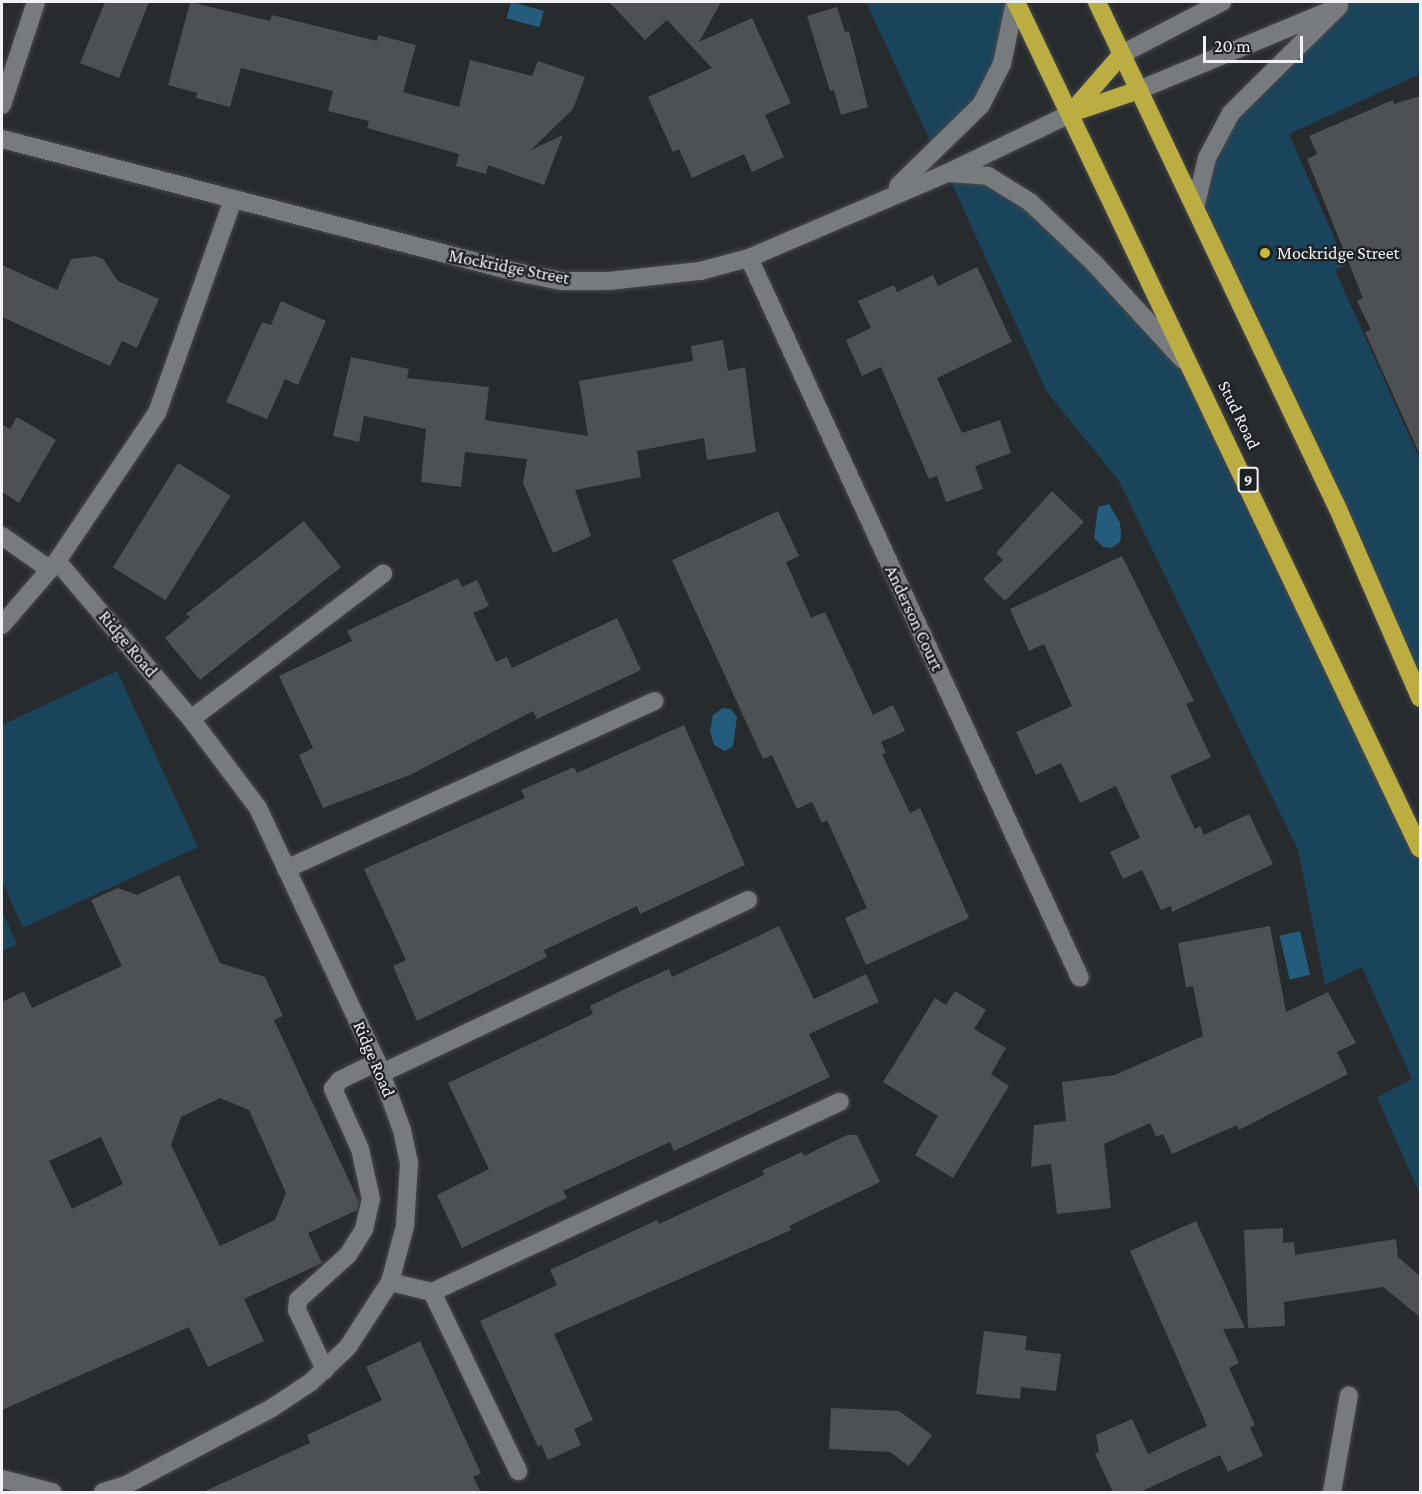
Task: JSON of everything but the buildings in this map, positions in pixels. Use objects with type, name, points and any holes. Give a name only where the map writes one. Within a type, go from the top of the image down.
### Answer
[{"type":"highway","name":"Stud Road","points":[[1016,2],[1201,384],[1420,849]]},
{"type":"highway","points":[[1097,2],[1338,509],[1420,698]]},
{"type":"highway","points":[[1070,114],[1122,54]]},
{"type":"highway","points":[[1070,114],[1139,90]]},
{"type":"street","points":[[2,105],[36,2]]},
{"type":"street","points":[[872,205],[913,175],[981,105],[1002,64],[1016,2]]},
{"type":"street","points":[[1122,54],[1222,2]]},
{"type":"street","points":[[1139,90],[1344,4]]},
{"type":"street","points":[[1195,208],[1207,158],[1231,113],[1344,4]]},
{"type":"street","name":"Mockridge Street","points":[[2,139],[463,260],[562,281],[653,279],[749,258],[947,173],[1070,114]]},
{"type":"street","points":[[947,173],[988,176],[1030,202],[1103,272],[1168,341],[1201,384]]},
{"type":"street","points":[[2,625],[53,565],[158,413],[233,200]]},
{"type":"street","name":"Anderson Court","points":[[749,258],[1080,978]]},
{"type":"street","name":"Ridge Road","points":[[2,536],[53,565],[191,719],[258,808],[380,1068],[402,1130],[409,1164],[405,1226],[390,1282],[366,1325],[325,1370],[273,1408],[126,1485],[103,1492]]},
{"type":"street","points":[[191,719],[383,574]]},
{"type":"street","points":[[286,869],[655,701]]},
{"type":"street","points":[[325,1370],[297,1310],[298,1300],[348,1255],[364,1229],[371,1199],[365,1164],[333,1089],[340,1080],[380,1068],[748,900]]},
{"type":"street","points":[[390,1282],[432,1292],[840,1102]]},
{"type":"street","points":[[432,1292],[518,1471]]},
{"type":"street","points":[[1332,1492],[1349,1395]]},
{"type":"street","points":[[2,1479],[52,1492]]},
{"type":"shaded area","points":[[511,2],[544,11],[539,27],[507,18]]},
{"type":"shaded area","points":[[866,2],[1015,2],[1002,64],[936,153]]},
{"type":"shaded area","points":[[1350,2],[1420,2],[1420,74],[1289,134],[1346,265],[1335,270],[1420,460],[1420,701],[1195,208],[1231,113],[1339,6]]},
{"type":"shaded area","points":[[947,173],[1002,182],[1168,341],[1420,852],[1420,1194],[1377,1097],[1412,1079],[1362,967],[1325,985],[1298,850],[1119,481],[1047,392]]},
{"type":"shaded area","points":[[1109,504],[1120,523],[1121,536],[1120,542],[1111,548],[1103,547],[1094,538],[1098,507]]},
{"type":"shaded area","points":[[117,671],[198,847],[23,928],[2,881],[2,725]]},
{"type":"shaded area","points":[[723,708],[731,709],[737,717],[733,746],[725,751],[714,745],[710,731],[713,715]]},
{"type":"shaded area","points":[[2,911],[17,944],[2,951]]},
{"type":"shaded area","points":[[1300,931],[1310,975],[1290,980],[1280,936]]},
{"type":"place","name":"Mockridge Street","points":[[1265,253]]}]
